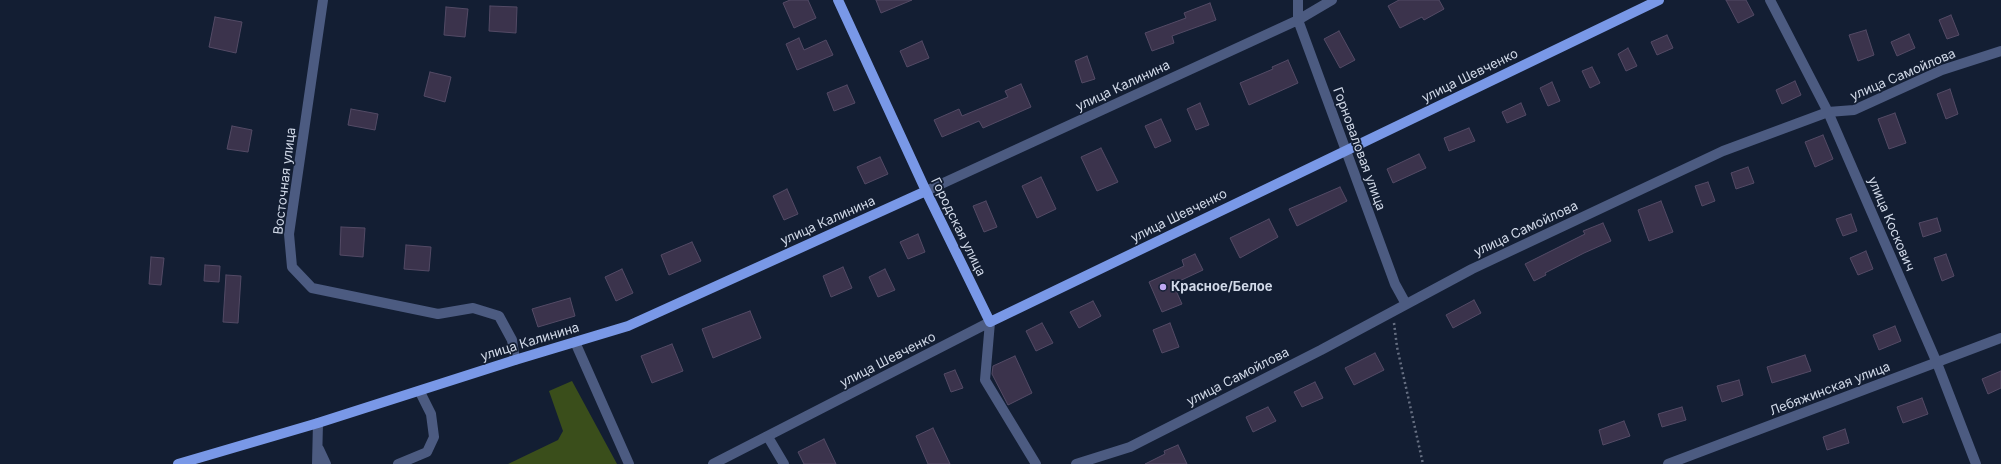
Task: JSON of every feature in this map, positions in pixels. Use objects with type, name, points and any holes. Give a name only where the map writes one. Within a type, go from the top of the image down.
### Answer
[{"type":"main road","name":"Городская улица","points":[[838,0],[926,191],[990,322]]},
{"type":"main road","name":"улица Шевченко","points":[[990,322],[1659,0]]},
{"type":"main road","name":"улица Калинина","points":[[178,464],[420,392],[515,360],[628,326],[926,191]]},
{"type":"street","name":"Восточная улица","points":[[322,0],[289,234],[292,267],[312,288],[438,314],[473,308],[499,316],[512,340],[515,360]]},
{"type":"street","name":"Горноваловая улица","points":[[1298,0],[1298,20],[1395,284],[1406,304]]},
{"type":"street","name":"улица Калинина","points":[[926,191],[1298,20],[1332,0]]},
{"type":"street","name":"улица Коскович","points":[[1770,0],[1828,112],[1937,363],[1976,464]]},
{"type":"street","name":"улица Самойлова","points":[[1076,464],[1130,447],[1321,350],[1472,269],[1723,151],[1828,112],[1854,110],[1942,70],[2001,51]]},
{"type":"street","name":"улица Шевченко","points":[[713,464],[990,322]]},
{"type":"street","points":[[990,322],[985,380],[1036,464]]},
{"type":"street","name":"Лебяжинская улица","points":[[1668,464],[2001,338]]},
{"type":"street","points":[[575,342],[629,464]]},
{"type":"street","points":[[398,464],[427,452],[434,437],[431,414],[420,392]]},
{"type":"street","points":[[317,464],[318,423]]},
{"type":"street","points":[[768,437],[784,464]]},
{"type":"street","points":[[317,445],[326,464]]},
{"type":"path","points":[[1393,311],[1397,347],[1423,464]]},
{"type":"green space","points":[[572,381],[617,464],[508,464],[558,440],[563,431],[549,391]]},
{"type":"building","points":[[790,0],[808,0],[816,18],[794,28],[783,3]]},
{"type":"building","points":[[876,0],[912,0],[881,13]]},
{"type":"building","points":[[1399,0],[1439,0],[1444,9],[1424,20],[1422,17],[1400,28],[1388,6]]},
{"type":"building","points":[[1726,0],[1746,0],[1754,15],[1738,23]]},
{"type":"building","points":[[1210,3],[1216,20],[1172,36],[1174,43],[1152,51],[1145,33],[1186,18],[1184,13]]},
{"type":"building","points":[[490,6],[517,7],[516,33],[489,31]]},
{"type":"building","points":[[446,7],[468,9],[465,37],[444,35]]},
{"type":"building","points":[[1951,15],[1959,35],[1947,39],[1939,20]]},
{"type":"building","points":[[215,17],[242,22],[236,53],[209,47]]},
{"type":"building","points":[[1866,30],[1874,55],[1858,61],[1849,35]]},
{"type":"building","points":[[1339,31],[1355,60],[1340,68],[1324,39]]},
{"type":"building","points":[[1909,34],[1915,48],[1897,56],[1891,42]]},
{"type":"building","points":[[1667,35],[1673,48],[1657,55],[1651,42]]},
{"type":"building","points":[[799,38],[804,50],[826,40],[833,55],[797,70],[786,44]]},
{"type":"building","points":[[922,41],[929,58],[907,67],[900,51]]},
{"type":"building","points":[[1628,48],[1637,66],[1626,71],[1618,54]]},
{"type":"building","points":[[1087,56],[1095,79],[1082,83],[1075,61]]},
{"type":"building","points":[[1288,60],[1298,83],[1249,105],[1240,83],[1273,69],[1272,67]]},
{"type":"building","points":[[1592,67],[1600,83],[1590,88],[1582,71]]},
{"type":"building","points":[[430,72],[451,77],[445,102],[424,96]]},
{"type":"building","points":[[1795,81],[1801,95],[1782,104],[1776,90]]},
{"type":"building","points":[[1552,82],[1560,101],[1548,106],[1540,88]]},
{"type":"building","points":[[1021,84],[1031,107],[983,128],[979,121],[942,137],[934,120],[959,109],[962,116],[1008,97],[1005,91]]},
{"type":"building","points":[[847,85],[855,103],[834,111],[827,93]]},
{"type":"building","points":[[1950,89],[1958,114],[1946,119],[1937,94]]},
{"type":"building","points":[[1200,103],[1209,125],[1196,130],[1187,109]]},
{"type":"building","points":[[1521,103],[1526,115],[1507,123],[1502,112]]},
{"type":"building","points":[[351,109],[378,114],[375,130],[348,125]]},
{"type":"building","points":[[1895,113],[1906,143],[1889,149],[1878,119]]},
{"type":"building","points":[[1161,119],[1171,141],[1155,148],[1145,126]]},
{"type":"building","points":[[232,126],[252,130],[248,152],[227,149]]},
{"type":"building","points":[[1469,128],[1475,141],[1449,151],[1444,138]]},
{"type":"building","points":[[1823,135],[1833,159],[1815,167],[1805,142]]},
{"type":"building","points":[[1101,148],[1118,182],[1097,191],[1081,157]]},
{"type":"building","points":[[1419,154],[1426,168],[1393,183],[1387,169]]},
{"type":"building","points":[[880,157],[888,174],[865,184],[857,167]]},
{"type":"building","points":[[1748,167],[1754,183],[1736,189],[1731,173]]},
{"type":"building","points":[[1041,177],[1056,209],[1037,218],[1022,186]]},
{"type":"building","points":[[1708,182],[1715,201],[1702,206],[1695,186]]},
{"type":"building","points":[[1340,187],[1347,201],[1297,226],[1289,209]]},
{"type":"building","points":[[787,189],[798,214],[784,220],[773,196]]},
{"type":"building","points":[[986,201],[997,227],[984,232],[973,206]]},
{"type":"building","points":[[1661,201],[1673,232],[1649,241],[1638,210]]},
{"type":"building","points":[[1851,214],[1857,231],[1843,236],[1836,219]]},
{"type":"building","points":[[1937,218],[1941,231],[1923,237],[1919,223]]},
{"type":"building","points":[[1269,219],[1278,237],[1240,258],[1230,238]]},
{"type":"building","points":[[1603,223],[1611,241],[1545,273],[1546,275],[1534,281],[1525,264],[1585,234],[1583,231]]},
{"type":"building","points":[[341,227],[365,228],[363,257],[340,255]]},
{"type":"building","points":[[918,234],[925,252],[908,259],[900,242]]},
{"type":"building","points":[[692,242],[701,261],[669,275],[661,255]]},
{"type":"building","points":[[406,245],[431,247],[429,271],[404,269]]},
{"type":"building","points":[[1866,251],[1873,269],[1858,275],[1850,258]]},
{"type":"building","points":[[1195,254],[1203,270],[1173,284],[1182,304],[1162,312],[1149,282],[1184,266],[1182,260]]},
{"type":"building","points":[[1946,254],[1954,276],[1942,281],[1934,258]]},
{"type":"building","points":[[151,257],[164,258],[161,285],[149,284]]},
{"type":"building","points":[[205,265],[220,266],[219,282],[204,281]]},
{"type":"building","points":[[843,267],[852,288],[831,297],[823,276]]},
{"type":"building","points":[[622,269],[633,293],[616,301],[605,277]]},
{"type":"building","points":[[885,269],[895,290],[878,297],[869,277]]},
{"type":"building","points":[[226,275],[241,276],[238,323],[223,322]]},
{"type":"building","points":[[570,298],[575,316],[538,327],[532,309]]},
{"type":"building","points":[[1474,300],[1481,313],[1453,328],[1446,315]]},
{"type":"building","points":[[1093,301],[1101,316],[1079,328],[1070,312]]},
{"type":"building","points":[[750,311],[761,338],[713,358],[702,329]]},
{"type":"building","points":[[1042,323],[1053,343],[1036,351],[1026,331]]},
{"type":"building","points":[[1170,323],[1179,347],[1162,353],[1153,330]]},
{"type":"building","points":[[1895,326],[1901,341],[1879,350],[1873,335]]},
{"type":"building","points":[[672,344],[683,371],[652,383],[641,356]]},
{"type":"building","points":[[1375,353],[1384,370],[1354,385],[1345,368]]},
{"type":"building","points":[[1805,355],[1811,371],[1772,383],[1767,367]]},
{"type":"building","points":[[1015,356],[1032,393],[1008,405],[992,374],[993,366]]},
{"type":"building","points":[[955,370],[963,388],[951,392],[944,374]]},
{"type":"building","points":[[2001,371],[2001,388],[1988,394],[1982,379]]},
{"type":"building","points":[[1739,380],[1743,395],[1722,402],[1717,386]]},
{"type":"building","points":[[1315,382],[1323,398],[1302,407],[1294,392]]},
{"type":"building","points":[[1922,398],[1928,414],[1903,423],[1897,407]]},
{"type":"building","points":[[1268,407],[1276,421],[1253,432],[1246,417]]},
{"type":"building","points":[[1682,407],[1686,420],[1662,427],[1658,414]]},
{"type":"building","points":[[1624,421],[1630,436],[1603,445],[1599,430]]},
{"type":"building","points":[[933,428],[950,464],[928,464],[916,436]]},
{"type":"building","points":[[1845,429],[1849,443],[1827,450],[1823,437]]},
{"type":"building","points":[[824,439],[836,464],[804,464],[798,452]]},
{"type":"building","points":[[1178,445],[1187,464],[1145,464],[1165,454],[1164,451]]},
{"type":"place","name":"Красное/Белое","points":[[1163,287]]}]
